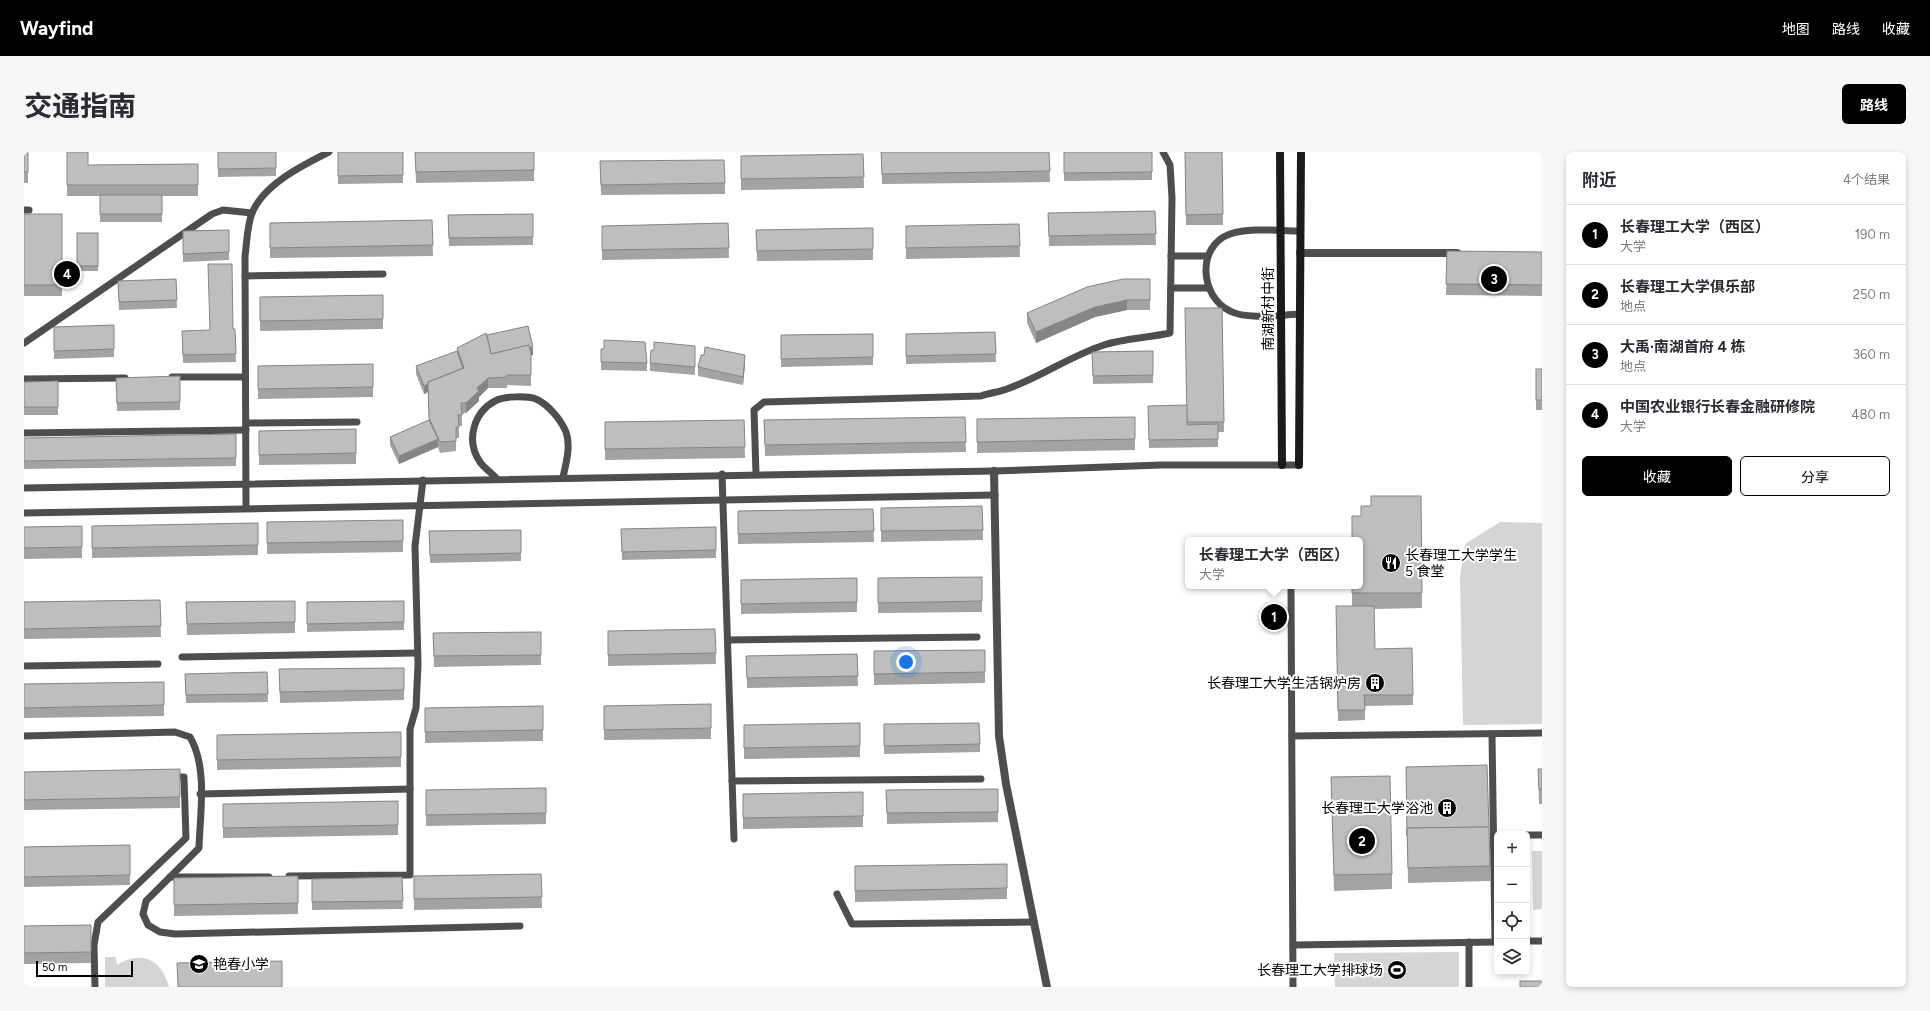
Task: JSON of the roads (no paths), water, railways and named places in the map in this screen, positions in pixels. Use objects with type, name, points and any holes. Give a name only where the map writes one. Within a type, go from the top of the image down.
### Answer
[{"type":"street","name":"南湖新村中街","points":[[1280,152],[1282,465]]},
{"type":"street","points":[[1299,465],[1301,152]]},
{"type":"street","points":[[1300,253],[1464,253]]},
{"type":"street","points":[[994,471],[999,736],[1006,784],[1047,987]]},
{"type":"lane","points":[[246,508],[245,276],[247,236],[252,213],[264,195],[284,178],[305,164],[329,152]]},
{"type":"lane","points":[[756,474],[754,410],[764,402],[981,396],[1007,389],[1078,354],[1105,344],[1129,339],[1149,338],[1170,333],[1170,165],[1162,152]]},
{"type":"lane","points":[[24,343],[212,214],[223,210],[252,213]]},
{"type":"lane","points":[[1299,314],[1250,316],[1230,311],[1215,300],[1209,288],[1206,270],[1207,256],[1212,246],[1230,234],[1247,231],[1300,231]]},
{"type":"lane","points":[[1171,256],[1207,256]]},
{"type":"lane","points":[[245,276],[383,274]]},
{"type":"lane","points":[[1171,288],[1209,288]]},
{"type":"lane","points":[[166,378],[245,377]]},
{"type":"lane","points":[[24,379],[135,378]]},
{"type":"lane","points":[[497,478],[480,462],[473,448],[472,435],[475,422],[485,408],[497,400],[510,397],[536,399],[554,412],[566,433],[568,455],[563,477]]},
{"type":"lane","points":[[24,432],[357,422]]},
{"type":"lane","points":[[24,488],[722,474],[994,471],[1161,465],[1299,465]]},
{"type":"lane","points":[[722,474],[734,839]]},
{"type":"lane","points":[[170,877],[410,875],[410,729],[416,708],[417,654],[415,546],[423,480]]},
{"type":"lane","points":[[24,513],[419,504],[995,495]]},
{"type":"lane","points":[[1291,589],[1293,987]]},
{"type":"lane","points":[[728,640],[977,637]]},
{"type":"lane","points":[[182,657],[417,654]]},
{"type":"lane","points":[[24,666],[158,664]]},
{"type":"lane","points":[[24,736],[175,732],[190,737],[196,747],[200,779],[199,848],[146,901],[143,914],[148,925],[160,932],[183,933],[520,926]]},
{"type":"lane","points":[[1292,736],[1542,733]]},
{"type":"lane","points":[[1492,734],[1495,831]]},
{"type":"lane","points":[[95,987],[94,945],[98,922],[186,838],[184,777],[168,778]]},
{"type":"lane","points":[[732,781],[981,779]]},
{"type":"lane","points":[[200,794],[410,789]]},
{"type":"lane","points":[[1530,835],[1542,835]]},
{"type":"lane","points":[[1495,867],[1496,939]]},
{"type":"lane","points":[[837,894],[852,924],[1034,922]]},
{"type":"lane","points":[[1530,941],[1542,941]]},
{"type":"lane","points":[[1469,942],[1469,987]]},
{"type":"lane","points":[[1293,945],[1494,942]]},
{"type":"place","name":"中国农业银行长春金融研修院","points":[[67,274]]},
{"type":"place","name":"大禹·南湖首府 4 栋","points":[[1494,279]]},
{"type":"place","name":"长春理工大学学生 5 食堂","points":[[1391,563]]},
{"type":"place","name":"长春理工大学（西区）","points":[[1274,617]]},
{"type":"place","name":"长春理工大学生活锅炉房","points":[[1375,683]]},
{"type":"place","name":"长春理工大学浴池","points":[[1447,808]]},
{"type":"place","name":"长春理工大学俱乐部","points":[[1362,841]]},
{"type":"place","name":"艳春小学","points":[[199,964]]},
{"type":"place","name":"长春理工大学排球场","points":[[1397,970]]}]
